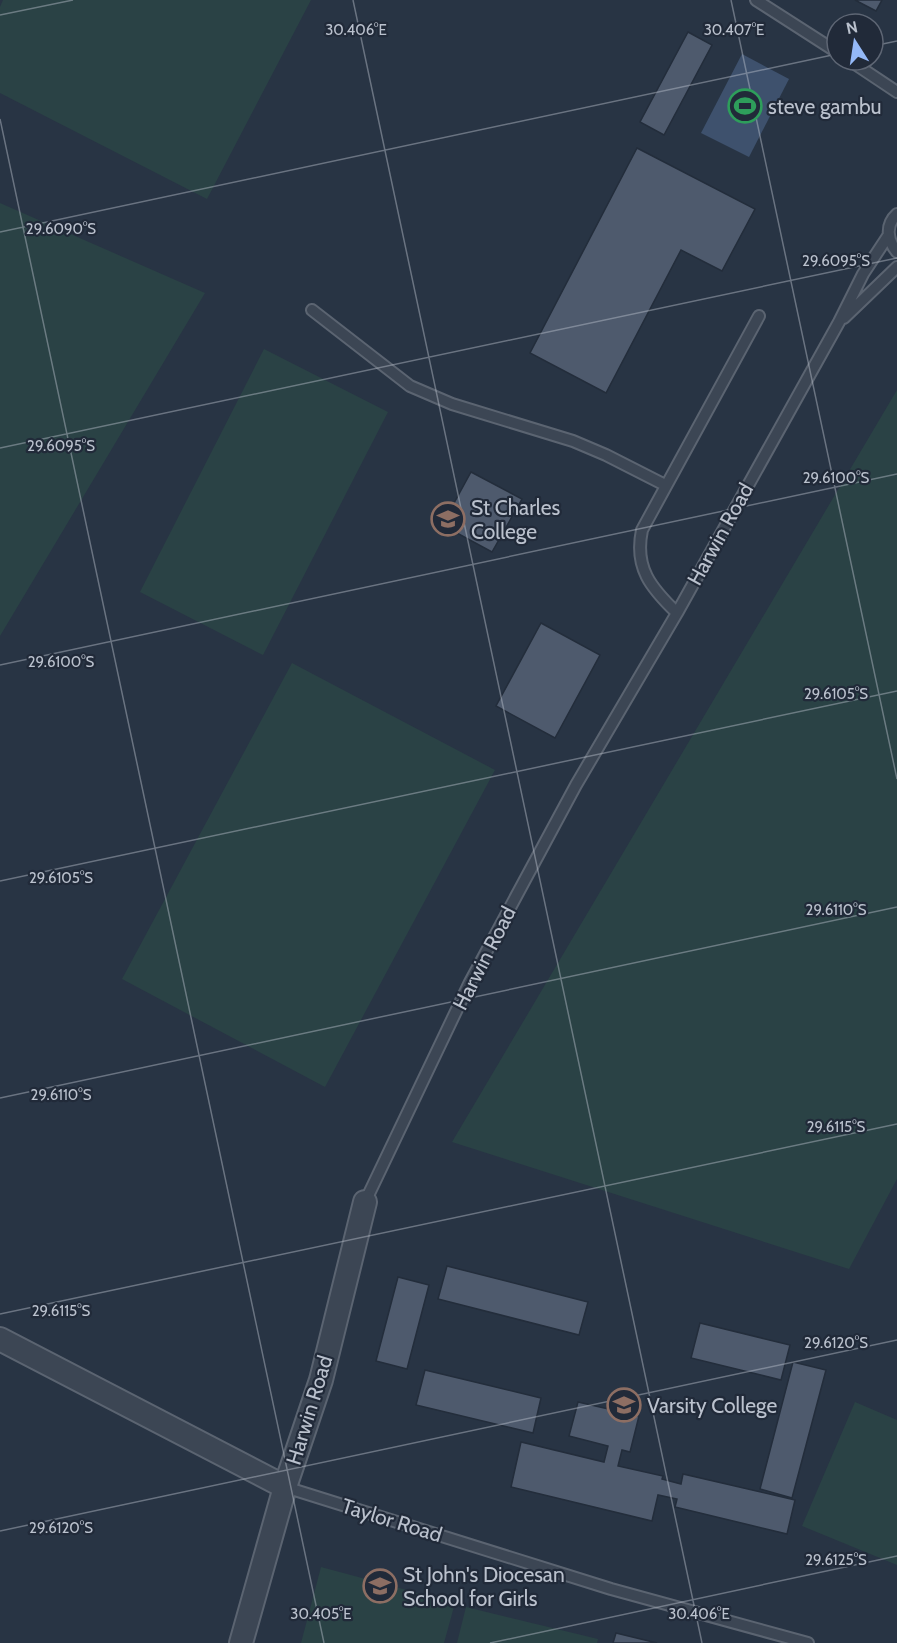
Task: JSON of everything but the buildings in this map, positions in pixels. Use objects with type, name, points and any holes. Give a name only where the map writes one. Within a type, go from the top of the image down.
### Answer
[{"type":"street","name":"Harwin Road","points":[[241,1643],[285,1486],[321,1380],[365,1203]]},
{"type":"street","name":"Taylor Road","points":[[0,1338],[285,1486]]},
{"type":"lane","points":[[756,0],[825,44]]},
{"type":"lane","points":[[867,72],[897,92]]},
{"type":"lane","name":"Harwin Road","points":[[365,1203],[470,982],[576,785],[677,613],[840,322],[863,274],[888,236],[896,214]]},
{"type":"lane","points":[[888,236],[897,252]]},
{"type":"lane","name":"Harwin Road","points":[[840,322],[897,267]]},
{"type":"lane","points":[[312,310],[410,386],[452,404],[573,441],[665,485]]},
{"type":"lane","points":[[677,613],[649,583],[639,548],[642,530],[759,316]]},
{"type":"lane","name":"Taylor Road","points":[[285,1486],[611,1589],[808,1643]]},
{"type":"green space","points":[[3,0],[311,0],[207,199],[0,93],[0,7]]},
{"type":"green space","points":[[0,203],[205,293],[0,636]]},
{"type":"green space","points":[[264,349],[388,412],[263,655],[140,592]]},
{"type":"green space","points":[[897,390],[897,1179],[849,1269],[452,1142]]},
{"type":"green space","points":[[292,663],[495,770],[325,1087],[122,979]]},
{"type":"green space","points":[[855,1402],[897,1420],[897,1565],[802,1526]]},
{"type":"green space","points":[[321,1567],[455,1603],[444,1643],[301,1643]]},
{"type":"green space","points":[[466,1607],[598,1639],[597,1643],[457,1643]]},
{"type":"water","name":"steve gambu","points":[[742,54],[789,79],[749,157],[701,133]]},
{"type":"place","name":"steve gambu","points":[[745,106]]},
{"type":"place","name":"St Charles College","points":[[448,519]]},
{"type":"place","name":"Varsity College","points":[[624,1405]]},
{"type":"place","name":"St John's Diocesan School for Girls","points":[[380,1586]]}]
